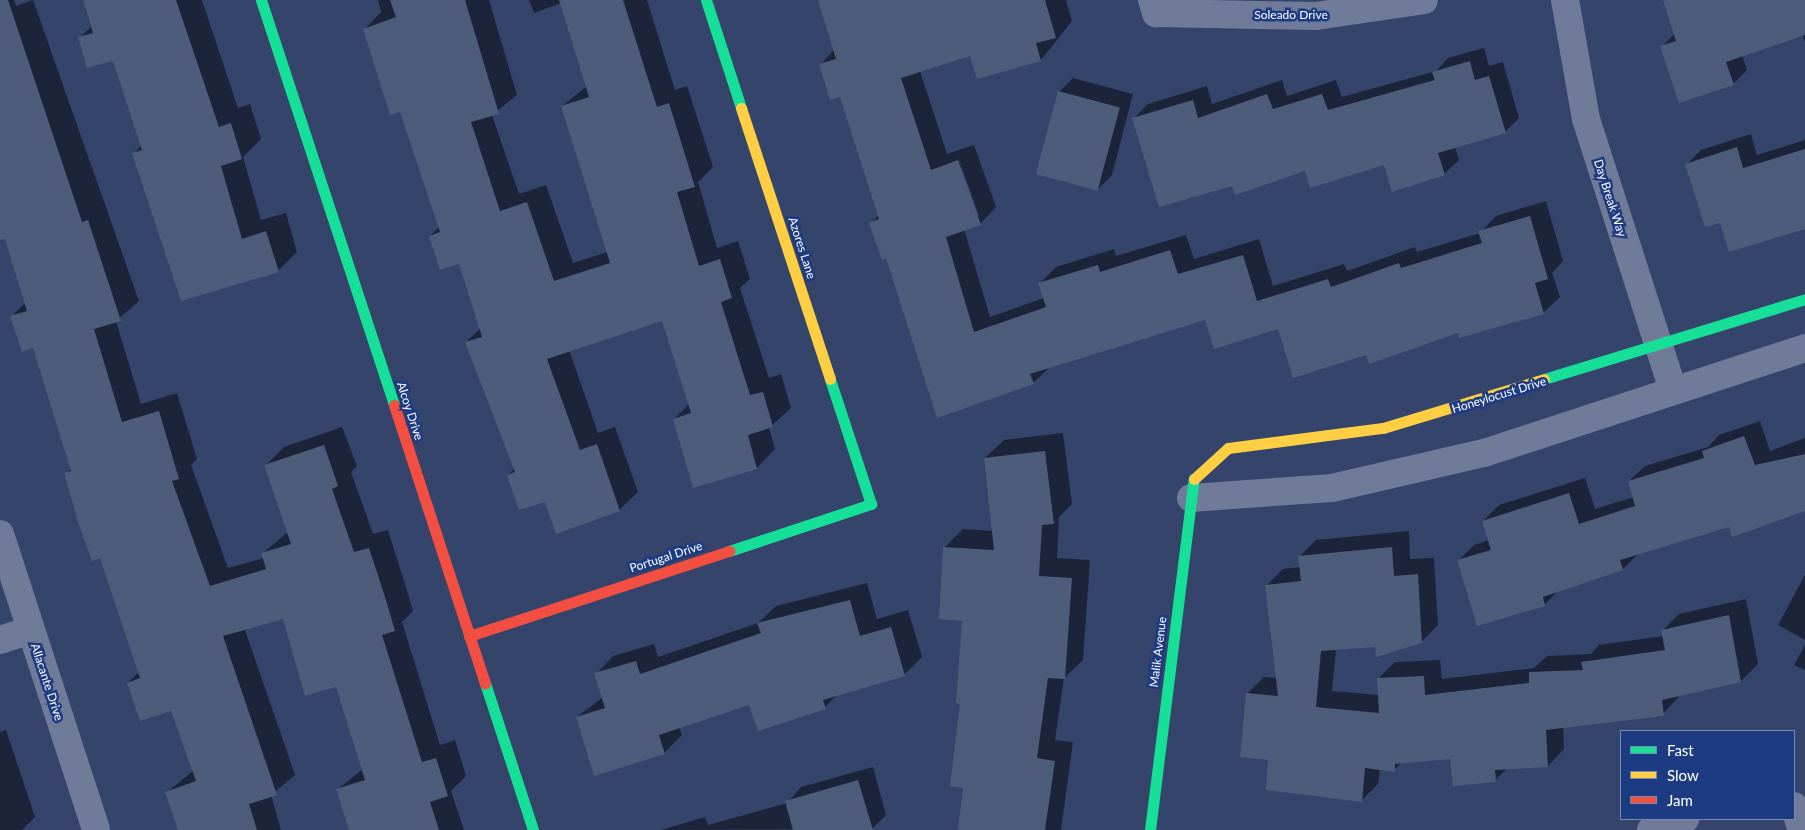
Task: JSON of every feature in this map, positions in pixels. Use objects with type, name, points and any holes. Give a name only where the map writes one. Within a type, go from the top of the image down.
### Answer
[{"type":"street","name":"Alcoy Drive","points":[[261,0],[533,830]]},
{"type":"street","name":"Azores Lane","points":[[706,0],[871,504]]},
{"type":"street","name":"Soleado Drive","points":[[1154,7],[1316,16],[1424,0]]},
{"type":"street","name":"Day Break Way","points":[[1565,0],[1586,119],[1674,390]]},
{"type":"street","name":"Honeylocust Drive","points":[[1192,487],[1228,448],[1383,428],[1805,299]]},
{"type":"street","points":[[1192,487],[1332,488],[1484,452],[1805,348]]},
{"type":"street","name":"Malik Avenue","points":[[1150,830],[1192,487]]},
{"type":"street","name":"Portugal Drive","points":[[470,636],[871,504]]},
{"type":"street","name":"Allacante Drive","points":[[0,534],[96,830]]},
{"type":"street","points":[[0,640],[30,630]]},
{"type":"street","points":[[1795,809],[1802,830]]},
{"type":"street","points":[[1651,830],[1682,820]]},
{"type":"building","points":[[0,0],[8,0],[82,222],[88,220],[121,321],[94,329],[122,422],[159,411],[179,479],[172,481],[210,586],[266,569],[261,553],[291,544],[264,465],[324,445],[338,486],[332,489],[354,552],[369,548],[386,600],[395,631],[382,635],[422,762],[436,758],[448,796],[430,802],[439,830],[349,830],[336,789],[365,780],[336,687],[305,696],[283,619],[223,636],[277,795],[249,804],[257,830],[178,830],[165,792],[196,781],[171,711],[140,721],[127,683],[140,678],[100,558],[92,561],[79,525],[64,473],[71,471],[33,348],[22,352],[10,316],[27,311],[5,239],[0,240]]},
{"type":"building","points":[[83,0],[176,0],[219,127],[231,123],[242,159],[221,166],[242,239],[266,231],[279,272],[181,301],[132,153],[142,150],[113,61],[87,68],[78,37],[93,33]]},
{"type":"building","points":[[390,0],[465,0],[499,114],[471,122],[500,211],[527,202],[554,281],[610,263],[561,106],[589,97],[559,0],[623,0],[657,107],[669,103],[695,187],[677,192],[699,266],[720,259],[732,298],[721,302],[750,395],[763,392],[773,427],[748,435],[757,469],[693,488],[673,419],[691,413],[662,321],[547,359],[580,450],[597,444],[620,511],[556,534],[545,502],[519,510],[507,475],[515,472],[465,342],[482,337],[459,264],[440,270],[429,236],[440,232],[400,112],[390,115],[363,29],[396,17]]},
{"type":"building","points":[[818,0],[1045,0],[1056,38],[1036,43],[1041,61],[977,79],[970,56],[901,78],[931,170],[958,160],[981,225],[946,237],[974,332],[1046,307],[1038,283],[1098,265],[1100,272],[1170,250],[1178,274],[1243,255],[1257,301],[1328,279],[1331,287],[1399,263],[1401,268],[1482,243],[1478,231],[1530,216],[1548,279],[1535,283],[1544,314],[1459,338],[1458,333],[1369,364],[1366,355],[1293,378],[1278,329],[1214,349],[1205,320],[1030,374],[1034,384],[937,418],[886,258],[882,260],[869,223],[879,219],[840,97],[830,100],[819,64],[836,59]]},
{"type":"building","points":[[1663,0],[1805,0],[1805,35],[1726,62],[1734,85],[1679,103],[1660,46],[1676,41]]},
{"type":"building","points":[[1470,61],[1475,80],[1489,76],[1506,133],[1438,153],[1445,175],[1392,192],[1384,165],[1310,188],[1305,171],[1235,195],[1232,186],[1159,207],[1132,118],[1193,100],[1198,118],[1267,94],[1273,109],[1322,94],[1328,110],[1435,80],[1432,72]]},
{"type":"building","points":[[1058,91],[1120,108],[1098,191],[1036,174]]},
{"type":"building","points":[[1737,147],[1743,168],[1805,149],[1805,229],[1729,252],[1720,223],[1705,227],[1685,164]]},
{"type":"building","points":[[1744,436],[1755,465],[1805,454],[1805,511],[1732,537],[1729,527],[1620,560],[1623,570],[1543,597],[1545,606],[1477,626],[1457,560],[1491,550],[1482,521],[1569,493],[1579,524],[1635,506],[1628,481],[1704,458],[1702,451]]},
{"type":"building","points":[[1045,451],[1054,524],[1042,525],[1039,576],[1072,578],[1065,679],[1048,678],[1037,758],[1055,761],[1045,830],[958,830],[963,788],[950,786],[960,704],[956,703],[962,621],[939,619],[943,547],[994,550],[984,458]]},
{"type":"building","points":[[1392,547],[1394,576],[1418,574],[1422,643],[1376,657],[1375,647],[1321,651],[1316,707],[1379,713],[1377,678],[1424,676],[1425,695],[1529,683],[1529,672],[1583,670],[1581,662],[1665,650],[1661,630],[1729,615],[1741,682],[1662,700],[1664,716],[1546,730],[1548,767],[1495,770],[1496,782],[1453,786],[1450,759],[1395,764],[1395,772],[1365,768],[1362,802],[1266,790],[1268,760],[1240,757],[1246,693],[1278,696],[1265,585],[1301,581],[1298,556]]},
{"type":"building","points":[[850,600],[860,636],[891,627],[905,676],[823,700],[826,709],[758,731],[749,705],[659,735],[665,754],[594,776],[576,717],[605,708],[594,673],[636,661],[640,674],[761,633],[757,623]]},
{"type":"building","points":[[858,780],[873,830],[793,830],[785,801]]},
{"type":"traffic: fast","points":[[261,0],[394,405]]},
{"type":"traffic: fast","points":[[706,0],[741,108]]},
{"type":"traffic: fast","points":[[1544,379],[1805,299]]},
{"type":"traffic: fast","points":[[729,551],[871,504],[830,379]]},
{"type":"traffic: fast","points":[[1150,830],[1194,479]]},
{"type":"traffic: fast","points":[[485,683],[533,830]]},
{"type":"traffic: slow","points":[[741,108],[830,379]]},
{"type":"traffic: slow","points":[[1194,479],[1228,448],[1383,428],[1544,379]]},
{"type":"traffic: jam","points":[[394,405],[485,683]]},
{"type":"traffic: jam","points":[[469,636],[729,551]]}]
